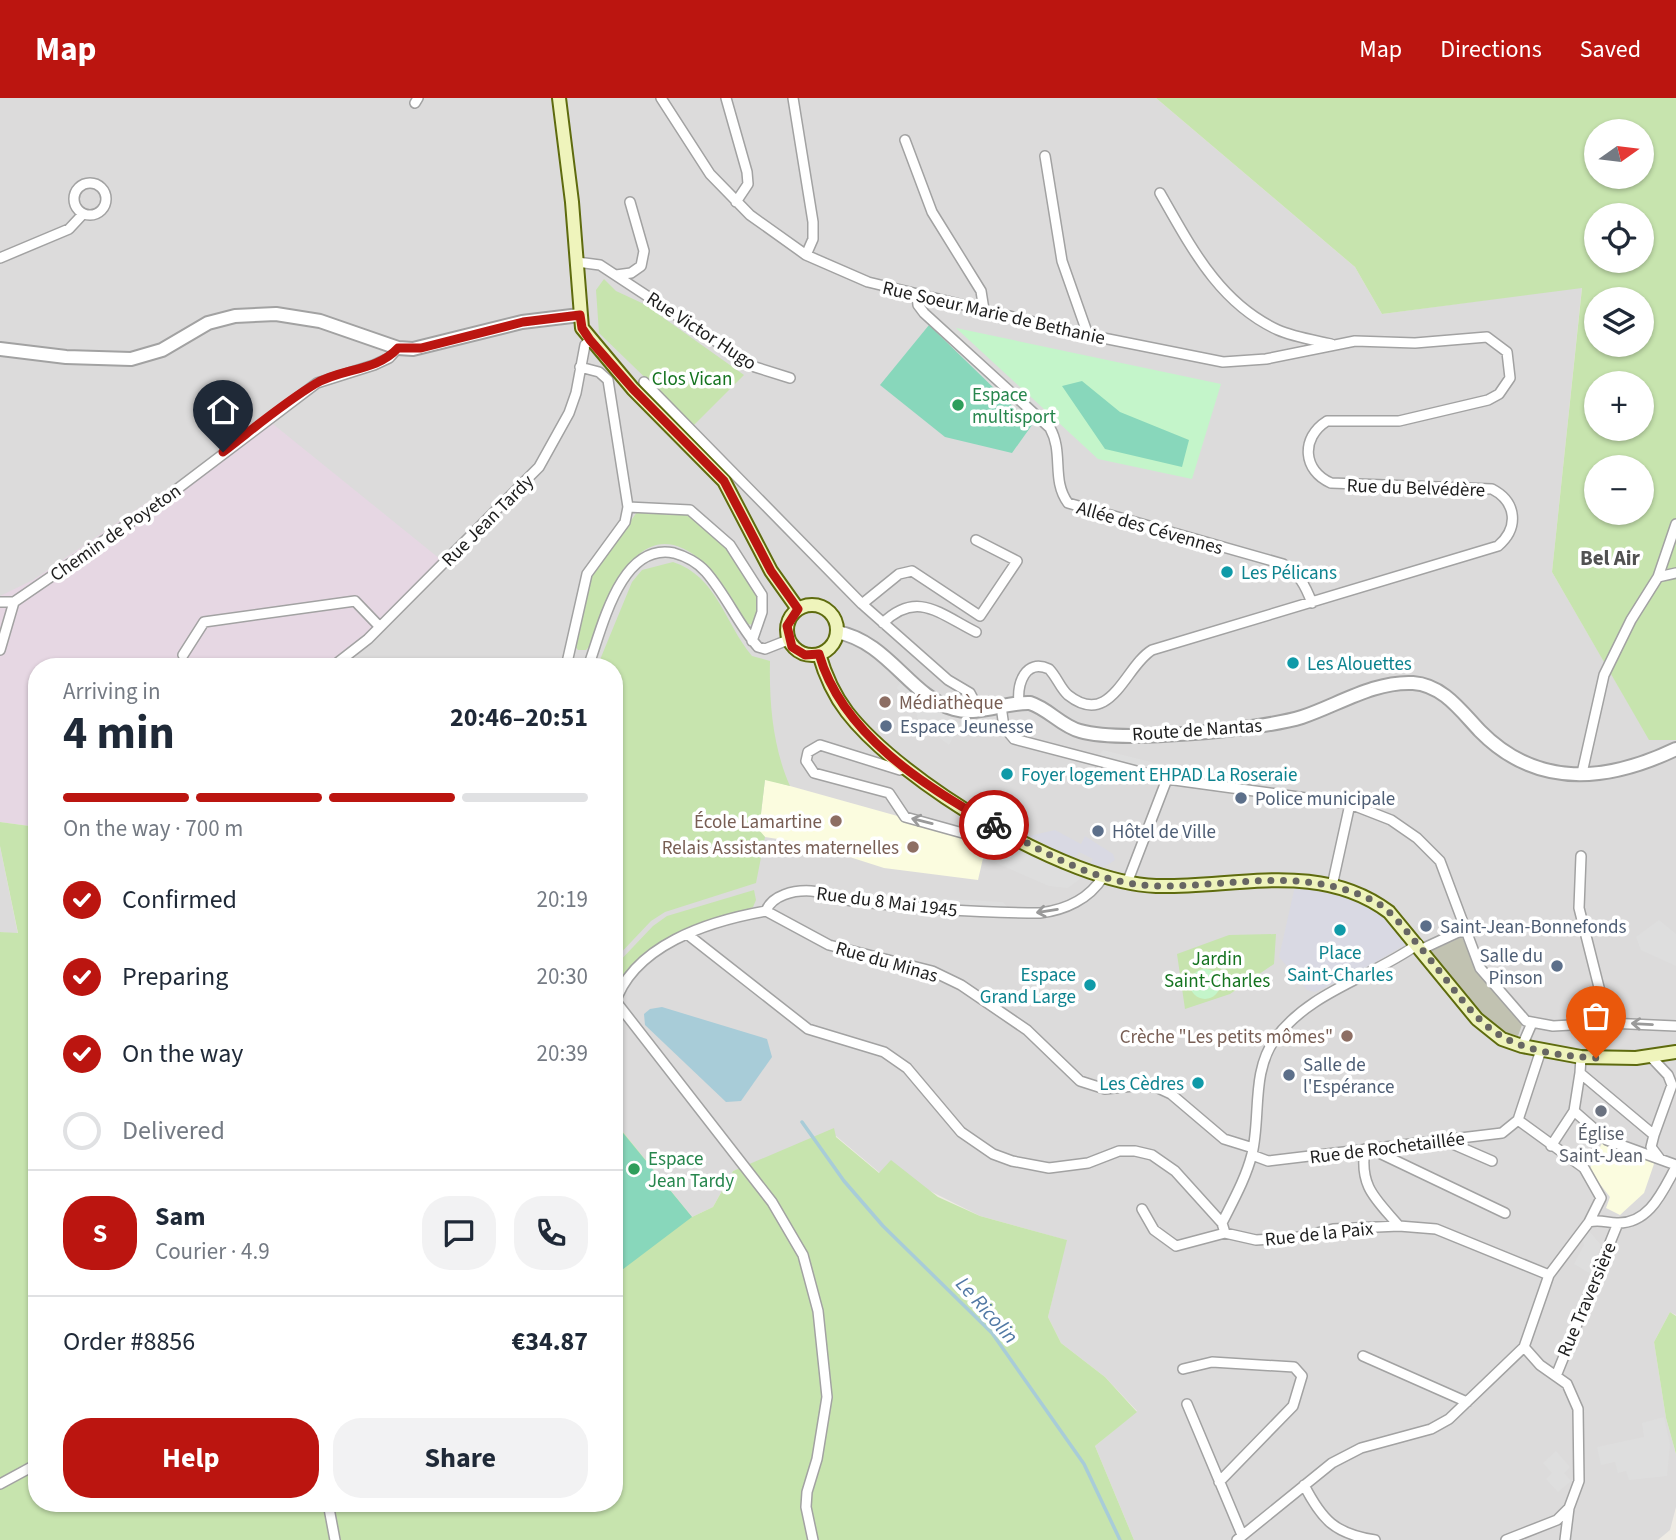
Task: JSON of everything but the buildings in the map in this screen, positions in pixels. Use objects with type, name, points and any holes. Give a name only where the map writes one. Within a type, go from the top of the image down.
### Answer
[{"type":"main road","points":[[559,98],[582,328],[633,389],[724,481],[771,571],[798,609]]},
{"type":"main road","points":[[821,607],[833,617],[837,632],[832,646],[819,654],[805,655],[788,640],[789,620],[798,609],[821,607]]},
{"type":"main road","points":[[819,654],[824,672],[846,711],[903,765],[946,797],[1010,834],[1103,877],[1127,883],[1156,886],[1297,879],[1332,886],[1375,901],[1389,912],[1477,1019],[1502,1039],[1521,1046],[1581,1057],[1650,1056],[1676,1052]]},
{"type":"street","name":"Rue Soeur Marie de Bethanie","points":[[661,98],[710,174],[736,202],[806,255],[868,282],[1088,335],[1223,362],[1266,359],[1354,341],[1400,342]]},
{"type":"street","points":[[726,98],[747,172],[748,184],[736,202]]},
{"type":"street","points":[[793,98],[813,222],[813,239],[806,255]]},
{"type":"street","points":[[905,139],[932,212],[981,291],[984,310]]},
{"type":"street","points":[[1045,156],[1062,261],[1088,335]]},
{"type":"street","points":[[1160,193],[1202,267],[1244,312],[1280,331],[1334,345]]},
{"type":"street","points":[[615,275],[631,273],[641,267],[645,251],[630,202]]},
{"type":"street","points":[[0,258],[69,229],[83,214]]},
{"type":"street","name":"Rue Victor Hugo","points":[[577,262],[600,265],[755,367],[790,377]]},
{"type":"street","name":"Allée des Cévennes","points":[[917,295],[918,304],[924,313],[1050,428],[1059,455],[1058,482],[1068,503],[1283,564],[1297,573],[1305,584],[1312,603]]},
{"type":"street","points":[[0,349],[66,358],[140,358],[162,350],[208,323],[235,316],[276,314],[327,323],[398,348],[421,348],[523,322],[580,315]]},
{"type":"street","name":"Rue du Belvédère","points":[[1018,704],[1020,681],[1027,670],[1035,667],[1049,669],[1072,698],[1096,704],[1113,696],[1140,657],[1152,650],[1488,550],[1505,540],[1513,526],[1510,504],[1492,489],[1341,485],[1321,479],[1309,465],[1310,440],[1327,421],[1410,419],[1488,400],[1499,394],[1510,379],[1507,352],[1487,337],[1400,342]]},
{"type":"street","name":"Rue Jean Tardy","points":[[352,658],[539,467],[565,423],[576,393],[584,345],[590,340]]},
{"type":"street","name":"Chemin de Poyeton","points":[[14,602],[160,502],[317,383],[374,365],[389,358],[398,348]]},
{"type":"street","points":[[568,658],[587,574],[625,522],[628,507],[608,380],[599,372],[580,367]]},
{"type":"street","points":[[645,382],[862,604],[948,680],[970,693],[979,710]]},
{"type":"street","points":[[628,507],[690,510],[730,545],[762,595],[762,612],[752,640]]},
{"type":"street","points":[[1582,773],[1604,676],[1631,620],[1658,578],[1676,524]]},
{"type":"street","points":[[862,604],[899,574],[912,571],[980,616],[1017,561],[976,540]]},
{"type":"street","points":[[591,658],[618,588],[636,563],[654,552],[678,554],[703,569],[752,640],[765,649],[788,640]]},
{"type":"street","points":[[1658,578],[1676,573]]},
{"type":"street","points":[[183,655],[204,622],[355,601],[380,627]]},
{"type":"street","points":[[0,602],[14,602],[0,650]]},
{"type":"street","points":[[883,623],[896,610],[921,605],[976,632]]},
{"type":"street","name":"Route de Nantas","points":[[837,632],[864,639],[942,705],[962,711],[1018,704],[1036,705],[1068,727],[1084,732],[1152,734],[1233,729],[1274,723],[1322,710],[1372,689],[1413,683],[1444,694],[1495,745],[1520,763],[1545,771],[1582,773],[1632,766],[1676,749]]},
{"type":"street","points":[[1001,706],[1004,727],[1014,739],[1167,779],[1350,804],[1391,820],[1417,838],[1440,861],[1480,968],[1525,1021],[1553,1026],[1608,1023],[1676,1026]]},
{"type":"street","points":[[903,765],[900,770],[820,745],[808,752],[806,761],[814,773],[889,793],[905,817],[995,842],[1010,834]]},
{"type":"street","points":[[1127,883],[1167,779]]},
{"type":"street","points":[[1332,886],[1350,804]]},
{"type":"street","points":[[1581,856],[1579,908],[1608,1023]]},
{"type":"street","name":"Rue du 8 Mai 1945","points":[[623,985],[651,954],[687,934],[765,911],[769,901],[777,897],[810,891],[846,900],[919,909],[1040,913],[1079,901],[1103,877]]},
{"type":"street","name":"Rue du Minas","points":[[765,911],[830,945],[901,962],[961,985],[1027,1030],[1080,1081],[1105,1089],[1143,1085],[1158,1087],[1171,1094],[1224,1139],[1253,1152]]},
{"type":"street","points":[[687,934],[808,1029],[884,1052],[907,1068],[961,1132],[993,1154],[1012,1161],[1049,1168],[1088,1163],[1119,1151],[1136,1150],[1152,1155],[1175,1171],[1223,1228],[1253,1152],[1259,1084],[1263,1065],[1275,1039],[1318,1000],[1420,947],[1465,929]]},
{"type":"street","points":[[623,1012],[772,1202],[803,1255],[818,1311],[827,1397],[817,1459],[807,1492],[806,1507],[813,1540]]},
{"type":"street","points":[[1521,1046],[1532,1023]]},
{"type":"street","points":[[1187,1404],[1240,1538],[1332,1463],[1361,1448],[1440,1425],[1524,1347],[1549,1275],[1589,1222],[1599,1203],[1599,1190],[1584,1168],[1518,1120],[1541,1050]]},
{"type":"street","points":[[1650,1056],[1668,1075],[1672,1085],[1651,1147],[1660,1159]]},
{"type":"street","points":[[1551,1146],[1574,1111],[1581,1057]]},
{"type":"street","points":[[1580,1073],[1654,1135]]},
{"type":"street","points":[[1574,1111],[1607,1140],[1676,1166],[1652,1208],[1642,1216],[1618,1223],[1589,1222]]},
{"type":"street","name":"Rue de Rochetaillée","points":[[1253,1152],[1268,1161],[1503,1133],[1518,1120]]},
{"type":"street","points":[[1444,1140],[1492,1161]]},
{"type":"street","points":[[1399,1226],[1367,1188],[1362,1167],[1368,1149],[1505,1213]]},
{"type":"street","name":"Rue de la Paix","points":[[1142,1209],[1154,1230],[1176,1246],[1223,1228],[1256,1240],[1300,1237],[1333,1228],[1399,1226],[1436,1229],[1549,1275]]},
{"type":"street","name":"Rue Traversière","points":[[1556,1376],[1618,1223]]},
{"type":"street","points":[[1524,1347],[1540,1365],[1573,1393],[1579,1419],[1579,1481],[1569,1508],[1565,1540]]},
{"type":"street","points":[[1363,1356],[1467,1402]]},
{"type":"street","points":[[1184,1369],[1212,1362],[1267,1365],[1294,1367],[1302,1376],[1293,1406],[1219,1482]]},
{"type":"street","points":[[0,1483],[28,1469]]},
{"type":"street","points":[[1304,1485],[1322,1517],[1332,1525],[1370,1540]]},
{"type":"street","points":[[1506,1540],[1557,1520],[1569,1508]]},
{"type":"street","points":[[330,1512],[335,1540]]},
{"type":"shaded area","points":[[0,98],[1156,98],[1355,267],[1382,314],[1582,287],[1552,572],[1649,739],[1676,740],[1676,1315],[1670,1312],[1654,1342],[1666,1418],[1676,1454],[1676,1507],[1670,1530],[1658,1540],[1134,1540],[1095,1446],[1137,1411],[1105,1377],[1061,1343],[1048,1317],[1066,1240],[980,1216],[928,1190],[880,1173],[836,1136],[733,1171],[713,1207],[692,1217],[623,1132],[623,658],[28,658],[28,705],[0,822]]},
{"type":"shaded area","points":[[268,420],[440,559],[368,639],[341,658],[28,658],[28,826],[0,822],[0,596],[33,580]]},
{"type":"shaded area","points":[[903,678],[933,707],[960,724],[949,745],[919,723],[915,708],[897,688]]},
{"type":"shaded area","points":[[1103,750],[1171,767],[1275,780],[1274,787],[1174,773],[1098,757]]},
{"type":"shaded area","name":"École Lamartine","points":[[765,779],[987,841],[978,880],[884,868],[809,844],[765,837],[759,831]]},
{"type":"shaded area","points":[[1055,830],[1081,844],[1085,836],[1113,854],[1115,860],[1104,867],[1089,866],[1093,859],[1079,852],[1074,859],[1029,836]]},
{"type":"shaded area","points":[[1007,843],[1081,878],[1068,888],[1049,886],[987,859]]},
{"type":"shaded area","points":[[0,846],[18,934],[0,932]]},
{"type":"shaded area","name":"Place Saint-Charles","points":[[1295,886],[1355,898],[1376,909],[1408,943],[1364,969],[1315,992],[1307,990],[1279,957]]},
{"type":"shaded area","points":[[928,898],[1003,902],[1009,909],[918,904]]},
{"type":"shaded area","points":[[1659,920],[1676,934],[1676,966],[1641,950],[1636,937]]},
{"type":"shaded area","points":[[1462,937],[1476,969],[1523,1022],[1518,1036],[1508,1033],[1483,1016],[1431,951]]},
{"type":"shaded area","points":[[1603,1141],[1655,1161],[1644,1193],[1620,1215],[1606,1208],[1610,1197],[1589,1170]]},
{"type":"shaded area","points":[[1589,1231],[1601,1245],[1591,1274],[1574,1264],[1584,1245],[1582,1239]]},
{"type":"shaded area","points":[[1664,1417],[1670,1444],[1667,1476],[1629,1480],[1626,1471],[1618,1473],[1615,1462],[1601,1465],[1597,1447],[1644,1437],[1642,1423]]},
{"type":"shaded area","points":[[1556,1451],[1570,1467],[1564,1473],[1571,1481],[1558,1492],[1546,1479],[1552,1473],[1543,1463]]},
{"type":"green space","points":[[1156,98],[1676,98],[1676,740],[1649,740],[1552,572],[1582,288],[1382,314],[1355,267]]},
{"type":"green space","name":"Clos Vican","points":[[604,279],[616,291],[644,304],[744,375],[694,425],[599,333],[596,290]]},
{"type":"green space","name":"Espace multisport","points":[[929,325],[1032,425],[1012,453],[945,437],[880,385]]},
{"type":"green space","name":"Espace multisport","points":[[956,328],[1221,384],[1192,479],[1098,459]]},
{"type":"green space","points":[[1082,381],[1120,412],[1189,440],[1182,467],[1105,449],[1062,386]]},
{"type":"green space","points":[[637,512],[687,513],[729,548],[759,596],[754,625],[747,624],[722,584],[704,563],[681,547],[661,544],[644,551],[629,565],[606,605],[590,646],[586,650],[578,650],[575,646],[590,579]]},
{"type":"green space","points":[[673,562],[688,569],[710,589],[752,656],[770,661],[773,725],[790,786],[765,780],[759,830],[765,837],[756,883],[665,912],[651,921],[623,951],[623,658],[601,658],[632,582],[642,570]]},
{"type":"green space","points":[[0,822],[28,826],[28,1512],[623,1512],[623,1132],[692,1217],[713,1207],[733,1171],[834,1128],[836,1137],[879,1173],[891,1160],[938,1197],[980,1216],[1067,1240],[1048,1317],[1061,1343],[1105,1377],[1137,1412],[1095,1446],[1134,1540],[0,1540],[0,932],[18,933],[0,846]]},
{"type":"green space","points":[[754,890],[756,900],[753,907],[669,937],[641,958],[623,977],[623,958],[653,926],[667,916]]},
{"type":"green space","name":"Jardin Saint-Charles","points":[[1276,934],[1274,964],[1230,994],[1185,1009],[1177,954],[1229,935]]},
{"type":"green space","points":[[1205,969],[1216,973],[1220,984],[1216,995],[1205,999],[1194,995],[1190,984],[1194,973]]},
{"type":"green space","name":"Espace Jean Tardy","points":[[623,1133],[692,1217],[623,1269]]},
{"type":"green space","points":[[1670,1312],[1676,1316],[1676,1454],[1666,1418],[1654,1342]]},
{"type":"water","points":[[662,1007],[767,1039],[772,1057],[741,1101],[726,1102],[645,1025],[644,1014],[650,1009]]},
{"type":"waterway","name":"Le Ricolin","points":[[802,1122],[844,1181],[883,1226],[992,1333],[1084,1464],[1120,1540]]},
{"type":"way so far","points":[[994,825],[1078,869],[1127,883],[1156,886],[1297,879],[1357,894],[1375,901],[1389,912],[1477,1019],[1502,1039],[1541,1050],[1596,1058]]},
{"type":"place","name":"Espace multisport","points":[[958,405]]},
{"type":"place","name":"Les Pélicans","points":[[1227,572]]},
{"type":"place","name":"Les Alouettes","points":[[1293,663]]},
{"type":"place","name":"Médiathèque","points":[[885,702]]},
{"type":"place","name":"Espace Jeunesse","points":[[886,726]]},
{"type":"place","name":"Foyer logement EHPAD La Roseraie","points":[[1007,774]]},
{"type":"place","name":"Police municipale","points":[[1241,798]]},
{"type":"place","name":"École Lamartine","points":[[836,821]]},
{"type":"place","name":"Hôtel de Ville","points":[[1098,831]]},
{"type":"place","name":"Relais Assistantes maternelles","points":[[913,847]]},
{"type":"place","name":"Saint-Jean-Bonnefonds","points":[[1426,926]]},
{"type":"place","name":"Place Saint-Charles","points":[[1340,930]]},
{"type":"place","name":"Salle du Pinson","points":[[1557,966]]},
{"type":"place","name":"Espace Grand Large","points":[[1090,985]]},
{"type":"place","name":"Crèche \"Les petits mômes\"","points":[[1347,1036]]},
{"type":"place","name":"Salle de l'Espérance","points":[[1289,1075]]},
{"type":"place","name":"Les Cèdres","points":[[1198,1083]]},
{"type":"place","name":"Église Saint-Jean","points":[[1601,1111]]},
{"type":"place","name":"Espace Jean Tardy","points":[[634,1169]]},
{"type":"district","name":"Bel Air","points":[[1610,558]]},
{"type":"route","points":[[223,452],[317,383],[374,365],[389,358],[398,348],[421,348],[503,326],[580,315],[582,328],[590,340],[633,389],[724,481],[771,571],[798,609],[787,626],[788,640],[792,647],[805,655],[819,654],[824,672],[846,711],[880,745],[946,797],[994,825]]}]
